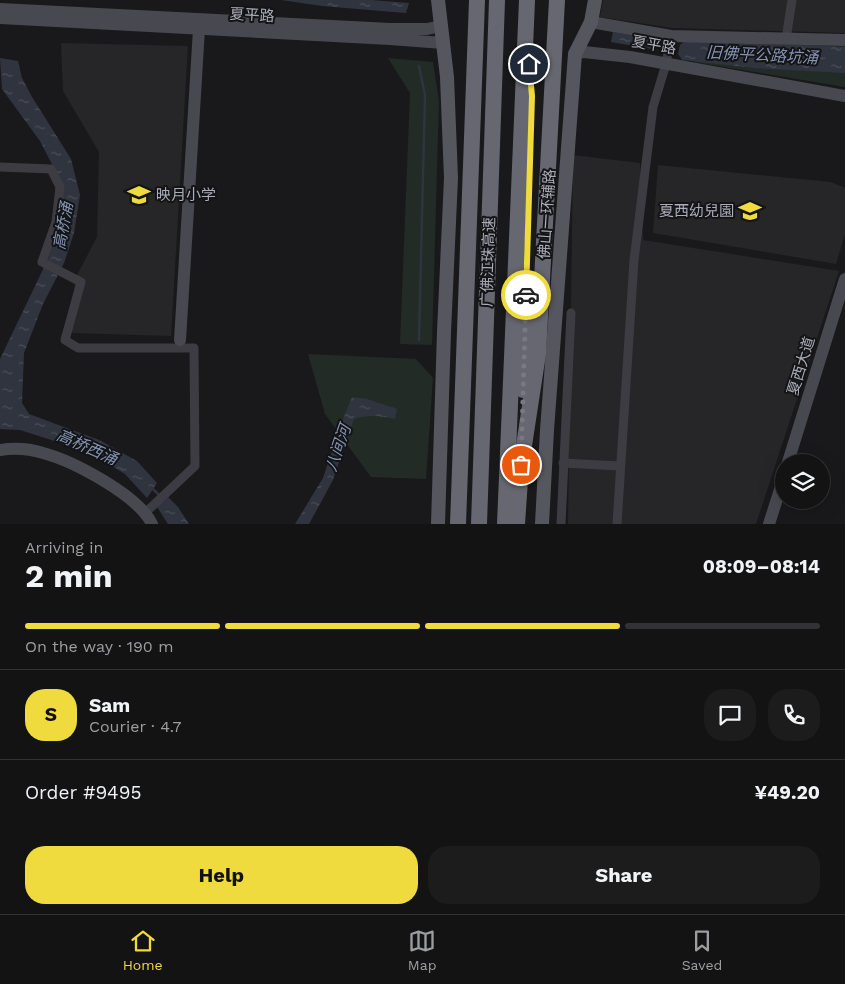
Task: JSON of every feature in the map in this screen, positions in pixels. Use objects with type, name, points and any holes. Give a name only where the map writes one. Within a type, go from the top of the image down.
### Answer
[{"type":"highway","points":[[466,0],[474,121]]},
{"type":"highway","points":[[458,524],[477,0]]},
{"type":"highway","name":"广佛江珠高速","points":[[479,524],[498,0]]},
{"type":"highway","name":"广佛江珠高速","points":[[505,524],[527,0]]},
{"type":"highway","points":[[521,465],[538,354],[558,0]]},
{"type":"highway","points":[[517,524],[521,465],[532,96],[526,32]]},
{"type":"main road","points":[[438,0],[447,77],[451,178],[438,524]]},
{"type":"main road","name":"佛山一环辅路","points":[[542,524],[547,430],[575,54],[591,22],[595,0]]},
{"type":"main road","name":"夏平路","points":[[0,9],[390,29],[427,29],[441,26]]},
{"type":"main road","name":"夏平路","points":[[0,18],[443,43]]},
{"type":"main road","points":[[591,22],[670,36],[845,40]]},
{"type":"main road","points":[[180,340],[199,29]]},
{"type":"main road","name":"夏平路","points":[[575,54],[584,52],[630,57],[845,96]]},
{"type":"main road","name":"夏西大道","points":[[790,454],[845,279]]},
{"type":"main road","points":[[0,450],[10,448],[42,453],[87,471],[127,496],[145,513],[152,524]]},
{"type":"main road","points":[[769,524],[775,505]]},
{"type":"street","points":[[786,39],[792,0]]},
{"type":"street","points":[[617,524],[634,260],[653,107],[666,64],[670,36]]},
{"type":"street","points":[[0,167],[51,169],[60,187],[56,222],[42,262],[81,282],[65,340],[78,348],[194,348],[195,466],[145,513]]},
{"type":"street","points":[[561,524],[571,313]]},
{"type":"street","points":[[564,463],[620,466]]},
{"type":"shaded area","points":[[603,0],[845,0],[845,33],[672,28],[600,17]]},
{"type":"shaded area","name":"映月小学","points":[[61,43],[188,46],[171,336],[72,333],[75,279],[97,237],[99,152],[63,91]]},
{"type":"shaded area","points":[[696,43],[845,46],[845,87],[694,62]]},
{"type":"shaded area","points":[[388,58],[433,62],[439,101],[432,345],[400,344],[410,93]]},
{"type":"shaded area","points":[[573,155],[640,163],[643,240],[839,271],[779,454],[775,454],[775,466],[756,524],[568,524]]},
{"type":"shaded area","name":"夏西幼兒園","points":[[658,165],[831,182],[845,188],[845,234],[836,264],[653,233]]},
{"type":"shaded area","points":[[308,354],[416,359],[433,378],[426,479],[371,477],[325,414]]},
{"type":"water","points":[[281,0],[371,0],[409,3],[406,13],[322,6]]},
{"type":"water","points":[[613,32],[654,39],[652,49],[611,42]]},
{"type":"water","name":"旧佛平公路坑涌","points":[[688,39],[845,47],[845,73],[755,68],[682,60],[678,54],[680,45]]},
{"type":"water","name":"高桥涌","points":[[0,58],[18,61],[22,78],[32,97],[71,159],[80,195],[74,233],[64,263],[43,304],[24,353],[22,403],[29,414],[99,440],[137,461],[157,483],[147,498],[125,474],[89,452],[20,430],[0,429],[0,359],[48,259],[57,229],[55,170],[40,141],[2,89]]},
{"type":"water","name":"八间河","points":[[352,397],[367,399],[397,409],[395,419],[364,416],[354,419],[333,480],[309,524],[295,524],[323,478]]},
{"type":"water","points":[[167,496],[178,507],[189,524],[168,524],[157,507]]},
{"type":"waterway","points":[[419,66],[425,95],[419,340]]},
{"type":"waterway","name":"高桥西涌","points":[[151,487],[160,496]]},
{"type":"way so far","points":[[521,465],[526,295]]},
{"type":"place","name":"映月小学","points":[[139,195]]},
{"type":"place","name":"夏西幼兒園","points":[[750,211]]},
{"type":"route","points":[[526,295],[532,96],[529,64]]}]
